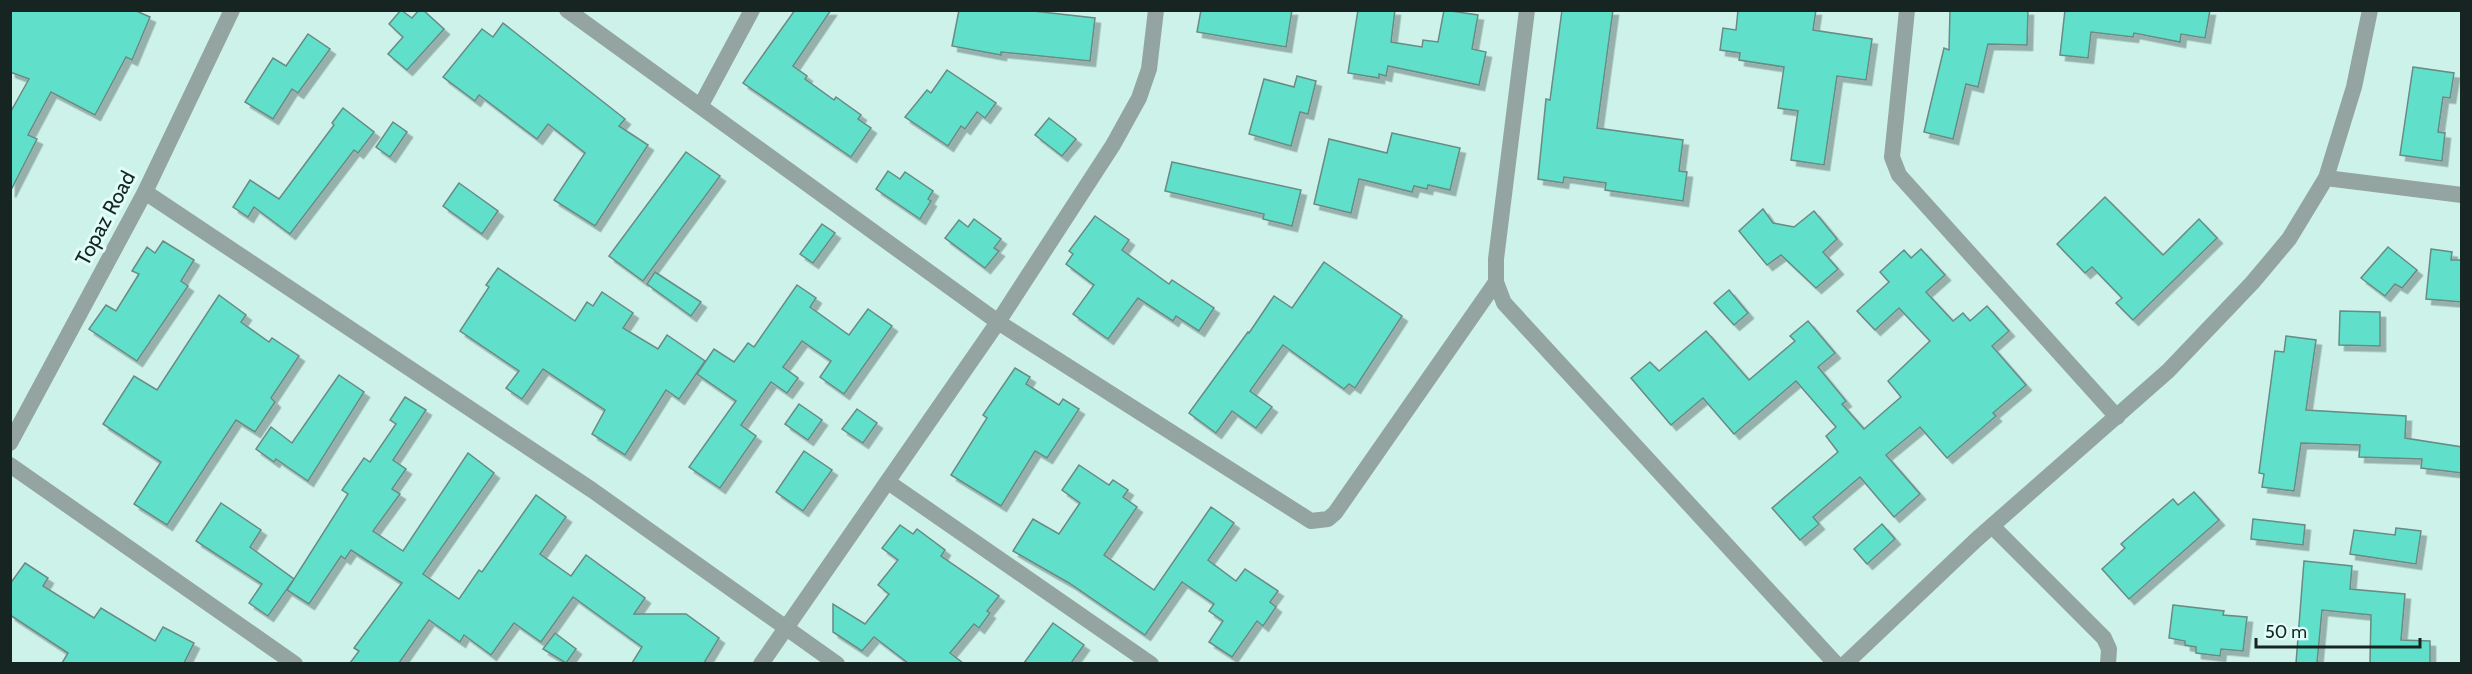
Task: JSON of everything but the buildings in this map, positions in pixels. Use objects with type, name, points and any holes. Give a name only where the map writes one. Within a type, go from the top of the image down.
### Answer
[{"type":"street","name":"Topaz Road","points":[[10,443],[145,192],[232,10]]},
{"type":"street","points":[[567,10],[998,322],[1311,521],[1328,519],[1335,513],[1496,282]]},
{"type":"street","points":[[701,105],[752,10]]},
{"type":"street","points":[[761,663],[998,322],[1113,145],[1139,98],[1149,69],[1156,10]]},
{"type":"street","points":[[1527,10],[1496,259],[1496,282],[1504,303],[1836,663]]},
{"type":"street","points":[[1907,10],[1892,157],[1899,175],[2116,417]]},
{"type":"street","points":[[1845,663],[1992,526],[2168,371],[2252,283],[2289,239],[2326,178],[2354,87],[2370,10]]},
{"type":"street","points":[[2326,178],[2462,195]]},
{"type":"street","points":[[145,192],[592,490],[837,663]]},
{"type":"street","points":[[10,465],[295,663]]},
{"type":"street","points":[[888,482],[1151,663]]},
{"type":"street","points":[[1992,526],[2104,638],[2109,649],[2108,663]]}]
